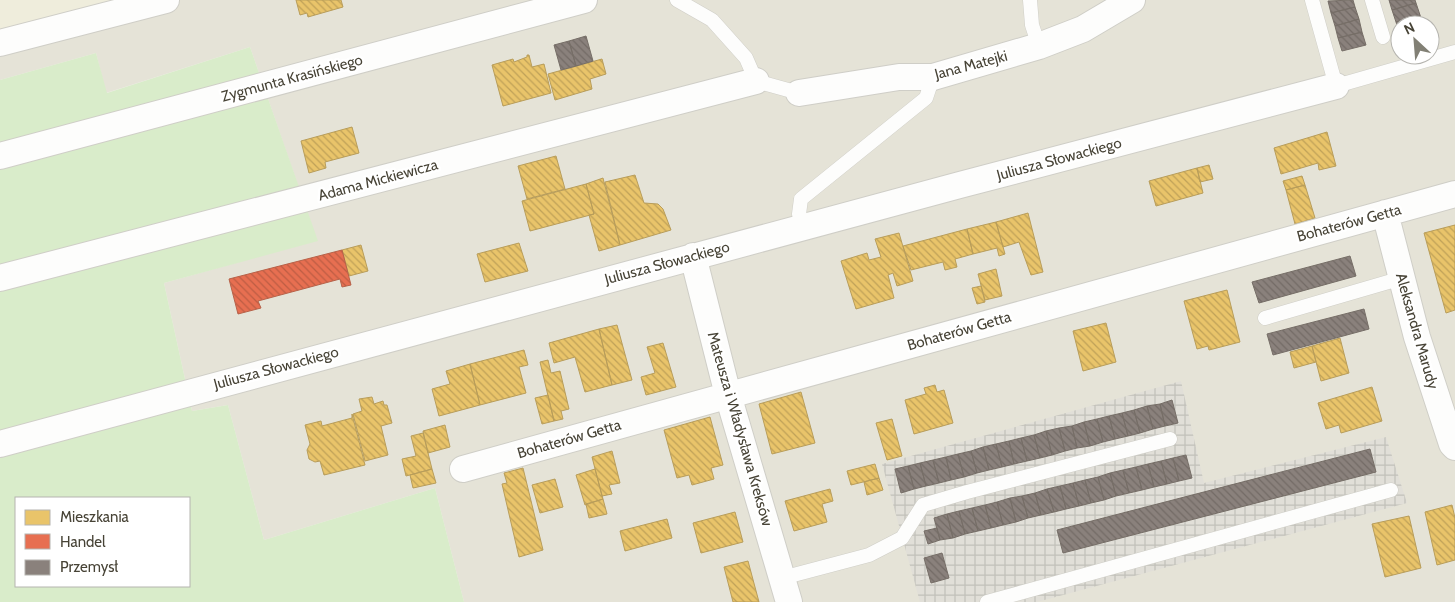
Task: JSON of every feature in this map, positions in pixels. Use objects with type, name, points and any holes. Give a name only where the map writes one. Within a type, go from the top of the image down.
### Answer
[{"type":"street","points":[[0,43],[166,0]]},
{"type":"street","name":"Zygmunta Krasińskiego","points":[[0,156],[584,0]]},
{"type":"street","name":"Jana Matejki","points":[[799,93],[899,77],[933,77],[1040,46],[1083,29],[1132,0]]},
{"type":"street","name":"Adama Mickiewicza","points":[[0,278],[756,81]]},
{"type":"street","name":"Juliusza Słowackiego","points":[[0,444],[803,226],[1336,86]]},
{"type":"street","name":"Bohaterów Getta","points":[[463,469],[1455,194]]},
{"type":"street","name":"Aleksandra Marudy","points":[[1385,213],[1417,337],[1452,444],[1455,447]]},
{"type":"street","name":"Mateusza i Władysława Kreksów","points":[[693,256],[728,395],[785,590]]},
{"type":"lane","points":[[677,0],[712,20],[746,58],[756,81],[799,93]]},
{"type":"lane","points":[[1030,0],[1032,25],[1040,46]]},
{"type":"lane","points":[[1312,0],[1336,86],[1455,52]]},
{"type":"lane","points":[[1372,0],[1383,36]]},
{"type":"lane","points":[[803,226],[799,214],[801,199],[926,98],[933,77]]},
{"type":"lane","points":[[1265,318],[1402,278]]},
{"type":"lane","points":[[785,590],[869,555],[902,538],[923,505],[1170,439]]},
{"type":"lane","points":[[987,602],[1391,490]]},
{"type":"shaded area","points":[[0,0],[1455,0],[1455,602],[464,602],[435,488],[264,540],[228,405],[192,411],[164,283],[317,240],[250,47],[106,93],[96,53],[0,80]]},
{"type":"shaded area","points":[[0,0],[119,0],[0,34]]},
{"type":"shaded area","points":[[1181,381],[1204,483],[1386,437],[1407,503],[1037,602],[920,602],[882,464]]},
{"type":"green space","points":[[250,47],[318,241],[164,283],[192,411],[228,405],[264,540],[435,488],[464,602],[0,602],[0,80],[96,53],[107,93]]},
{"type":"building: Mieszkania","points":[[296,0],[341,0],[343,7],[308,17],[307,13],[300,15]]},
{"type":"building: Mieszkania","points":[[529,55],[532,67],[544,64],[551,93],[503,106],[492,65],[513,59],[514,62],[527,57]]},
{"type":"building: Mieszkania","points":[[602,59],[606,74],[590,79],[592,89],[555,100],[548,74]]},
{"type":"building: Mieszkania","points":[[352,127],[359,153],[325,162],[326,168],[309,173],[301,141]]},
{"type":"building: Mieszkania","points":[[1327,132],[1336,166],[1319,170],[1318,163],[1281,174],[1274,148]]},
{"type":"building: Mieszkania","points":[[556,156],[565,189],[527,199],[518,166]]},
{"type":"building: Mieszkania","points":[[1209,165],[1213,179],[1200,182],[1197,168]]},
{"type":"building: Mieszkania","points":[[1197,168],[1203,193],[1156,206],[1149,181]]},
{"type":"building: Mieszkania","points":[[635,175],[644,203],[658,204],[663,209],[671,230],[620,245],[605,182]]},
{"type":"building: Mieszkania","points":[[1302,176],[1305,185],[1286,190],[1283,181]]},
{"type":"building: Mieszkania","points":[[603,178],[620,245],[599,251],[589,215],[594,214],[586,184]]},
{"type":"building: Mieszkania","points":[[586,184],[594,214],[530,231],[522,201]]},
{"type":"building: Mieszkania","points":[[1305,185],[1315,218],[1295,224],[1286,190]]},
{"type":"building: Mieszkania","points":[[1028,213],[1043,272],[1031,275],[1019,242],[1003,247],[996,222]]},
{"type":"building: Mieszkania","points":[[996,222],[1005,254],[999,256],[997,248],[973,254],[967,229]]},
{"type":"building: Mieszkania","points":[[1455,225],[1455,310],[1446,313],[1424,233]]},
{"type":"building: Mieszkania","points":[[967,229],[973,254],[955,259],[957,267],[945,270],[943,262],[911,270],[903,246]]},
{"type":"building: Mieszkania","points":[[899,233],[913,281],[897,286],[893,273],[888,275],[894,298],[856,309],[841,261],[867,253],[869,260],[881,257],[875,239]]},
{"type":"building: Mieszkania","points":[[519,243],[528,271],[485,282],[477,254]]},
{"type":"building: Mieszkania","points":[[361,245],[368,271],[349,276],[342,250]]},
{"type":"building: Mieszkania","points":[[996,269],[1002,296],[985,300],[978,274]]},
{"type":"building: Mieszkania","points":[[981,286],[985,302],[977,304],[972,288]]},
{"type":"building: Mieszkania","points":[[1227,290],[1240,342],[1209,350],[1208,346],[1197,349],[1184,301]]},
{"type":"building: Mieszkania","points":[[1106,323],[1116,362],[1083,371],[1073,331]]},
{"type":"building: Mieszkania","points":[[617,325],[632,380],[612,385],[599,329]]},
{"type":"building: Mieszkania","points":[[599,329],[612,385],[585,392],[575,357],[554,363],[549,343]]},
{"type":"building: Mieszkania","points":[[1340,338],[1349,373],[1321,381],[1312,346]]},
{"type":"building: Mieszkania","points":[[663,343],[676,387],[646,395],[641,377],[655,373],[647,347]]},
{"type":"building: Mieszkania","points":[[1312,346],[1316,362],[1294,368],[1290,352]]},
{"type":"building: Mieszkania","points":[[524,350],[528,365],[519,367],[526,393],[480,405],[470,364]]},
{"type":"building: Mieszkania","points":[[548,360],[551,373],[560,371],[569,409],[561,411],[563,419],[554,421],[540,362]]},
{"type":"building: Mieszkania","points":[[470,364],[480,405],[439,416],[432,389],[450,384],[446,371]]},
{"type":"building: Mieszkania","points":[[935,385],[937,392],[944,390],[953,423],[914,434],[905,400],[926,394],[924,388]]},
{"type":"building: Mieszkania","points":[[1372,387],[1382,421],[1341,433],[1339,425],[1326,429],[1318,403]]},
{"type":"building: Mieszkania","points":[[801,392],[815,443],[772,454],[759,404]]},
{"type":"building: Mieszkania","points":[[548,395],[554,421],[542,424],[535,398]]},
{"type":"building: Mieszkania","points":[[372,397],[374,404],[383,401],[384,405],[387,405],[392,423],[381,426],[388,455],[365,461],[353,414],[362,411],[359,399]]},
{"type":"building: Mieszkania","points":[[352,414],[365,465],[324,475],[320,461],[315,462],[309,459],[307,450],[310,444],[305,425],[321,421],[322,426],[352,418]]},
{"type":"building: Mieszkania","points":[[710,417],[723,465],[711,468],[714,479],[692,485],[689,475],[677,478],[664,430]]},
{"type":"building: Mieszkania","points":[[892,419],[902,456],[887,460],[876,423]]},
{"type":"building: Mieszkania","points":[[445,425],[450,447],[428,453],[423,431]]},
{"type":"building: Mieszkania","points":[[423,433],[432,469],[406,476],[402,459],[416,456],[411,436]]},
{"type":"building: Mieszkania","points":[[612,451],[620,483],[609,485],[612,494],[602,496],[592,457]]},
{"type":"building: Mieszkania","points":[[875,464],[879,478],[851,485],[847,471]]},
{"type":"building: Mieszkania","points":[[523,468],[543,550],[519,557],[502,484],[507,483],[504,473]]},
{"type":"building: Mieszkania","points":[[432,469],[436,483],[413,488],[410,475]]},
{"type":"building: Mieszkania","points":[[595,469],[603,499],[585,505],[576,475]]},
{"type":"building: Mieszkania","points":[[879,478],[883,490],[867,495],[864,482]]},
{"type":"building: Mieszkania","points":[[555,479],[563,507],[540,513],[532,485]]},
{"type":"building: Mieszkania","points":[[830,489],[833,501],[822,504],[827,522],[794,531],[785,501]]},
{"type":"building: Mieszkania","points":[[603,499],[607,514],[589,518],[586,504]]},
{"type":"building: Mieszkania","points":[[1452,505],[1455,518],[1455,560],[1437,565],[1425,512]]},
{"type":"building: Mieszkania","points":[[735,512],[743,542],[701,553],[693,523]]},
{"type":"building: Mieszkania","points":[[1409,516],[1421,568],[1385,577],[1372,524]]},
{"type":"building: Mieszkania","points":[[667,519],[672,538],[625,551],[620,531]]},
{"type":"building: Mieszkania","points":[[748,561],[759,602],[733,602],[724,567]]},
{"type":"building: Handel","points":[[342,250],[351,285],[342,287],[340,279],[258,301],[261,308],[238,314],[229,279]]},
{"type":"building: Przemysł","points":[[1353,0],[1355,7],[1331,13],[1328,1]]},
{"type":"building: Przemysł","points":[[1389,0],[1415,0],[1416,3],[1392,10]]},
{"type":"building: Przemysł","points":[[1416,3],[1420,15],[1394,15],[1392,10]]},
{"type":"building: Przemysł","points":[[1355,7],[1359,19],[1335,26],[1331,13]]},
{"type":"building: Przemysł","points":[[1359,19],[1362,32],[1338,38],[1335,26]]},
{"type":"building: Przemysł","points":[[1362,32],[1366,45],[1342,51],[1338,38]]},
{"type":"building: Przemysł","points":[[586,36],[593,61],[576,66],[569,41]]},
{"type":"building: Przemysł","points":[[569,41],[576,66],[561,70],[554,45]]},
{"type":"building: Przemysł","points":[[1350,256],[1356,276],[1259,303],[1252,282]]},
{"type":"building: Przemysł","points":[[1364,309],[1369,329],[1273,355],[1267,334]]},
{"type":"building: Przemysł","points":[[1172,400],[1178,423],[1165,426],[1160,404]]},
{"type":"building: Przemysł","points":[[1160,404],[1165,426],[1153,429],[1147,406]]},
{"type":"building: Przemysł","points":[[1147,406],[1153,429],[1140,433],[1134,410]]},
{"type":"building: Przemysł","points":[[1134,410],[1140,433],[1128,436],[1122,413]]},
{"type":"building: Przemysł","points":[[1122,413],[1128,436],[1115,439],[1109,416]]},
{"type":"building: Przemysł","points":[[1109,416],[1115,439],[1103,442],[1097,419]]},
{"type":"building: Przemysł","points":[[1097,419],[1103,442],[1090,446],[1084,422]]},
{"type":"building: Przemysł","points":[[1084,422],[1090,446],[1077,448],[1072,426]]},
{"type":"building: Przemysł","points":[[1072,426],[1077,448],[1065,451],[1059,428]]},
{"type":"building: Przemysł","points":[[1059,428],[1065,451],[1052,455],[1046,431]]},
{"type":"building: Przemysł","points":[[1046,431],[1052,455],[1040,458],[1034,435]]},
{"type":"building: Przemysł","points":[[1034,435],[1040,458],[1027,461],[1021,438]]},
{"type":"building: Przemysł","points":[[1021,438],[1027,461],[1014,464],[1009,441]]},
{"type":"building: Przemysł","points":[[1009,441],[1014,464],[1002,467],[996,444]]},
{"type":"building: Przemysł","points":[[996,444],[1002,467],[989,470],[983,447]]},
{"type":"building: Przemysł","points":[[983,447],[989,470],[977,473],[971,451]]},
{"type":"building: Przemysł","points":[[1370,449],[1376,472],[1063,553],[1057,530]]},
{"type":"building: Przemysł","points":[[971,451],[977,473],[964,477],[958,454]]},
{"type":"building: Przemysł","points":[[958,454],[964,477],[951,480],[946,457]]},
{"type":"building: Przemysł","points":[[1186,455],[1192,478],[1179,481],[1173,458]]},
{"type":"building: Przemysł","points":[[946,457],[951,480],[939,483],[933,460]]},
{"type":"building: Przemysł","points":[[1173,458],[1179,481],[1167,484],[1161,461]]},
{"type":"building: Przemysł","points":[[933,460],[939,483],[926,486],[920,463]]},
{"type":"building: Przemysł","points":[[1161,461],[1167,484],[1154,487],[1148,464]]},
{"type":"building: Przemysł","points":[[920,463],[926,486],[914,489],[908,466]]},
{"type":"building: Przemysł","points":[[1148,464],[1154,487],[1142,490],[1136,467]]},
{"type":"building: Przemysł","points":[[908,466],[914,489],[901,493],[895,469]]},
{"type":"building: Przemysł","points":[[1136,467],[1142,490],[1129,493],[1123,470]]},
{"type":"building: Przemysł","points":[[1123,470],[1129,493],[1116,496],[1110,473]]},
{"type":"building: Przemysł","points":[[1110,473],[1116,496],[1104,500],[1098,477]]},
{"type":"building: Przemysł","points":[[1098,477],[1104,500],[1091,503],[1085,480]]},
{"type":"building: Przemysł","points":[[1085,480],[1091,503],[1079,506],[1073,483]]},
{"type":"building: Przemysł","points":[[1073,483],[1079,506],[1066,509],[1060,486]]},
{"type":"building: Przemysł","points":[[1060,486],[1066,509],[1054,512],[1047,489]]},
{"type":"building: Przemysł","points":[[1047,489],[1054,512],[1041,515],[1035,493]]},
{"type":"building: Przemysł","points":[[1035,493],[1041,515],[1028,518],[1022,496]]},
{"type":"building: Przemysł","points":[[1022,496],[1028,518],[1016,522],[1010,498]]},
{"type":"building: Przemysł","points":[[1010,498],[1016,522],[1003,525],[997,502]]},
{"type":"building: Przemysł","points":[[997,502],[1003,525],[991,528],[985,505]]},
{"type":"building: Przemysł","points":[[985,505],[991,528],[978,531],[972,508]]},
{"type":"building: Przemysł","points":[[972,508],[978,531],[965,534],[959,511]]},
{"type":"building: Przemysł","points":[[959,511],[965,534],[953,538],[947,514]]},
{"type":"building: Przemysł","points":[[947,514],[953,538],[940,540],[934,518]]},
{"type":"building: Przemysł","points":[[937,528],[940,540],[928,544],[924,531]]},
{"type":"building: Przemysł","points":[[942,553],[949,578],[931,583],[924,558]]}]
